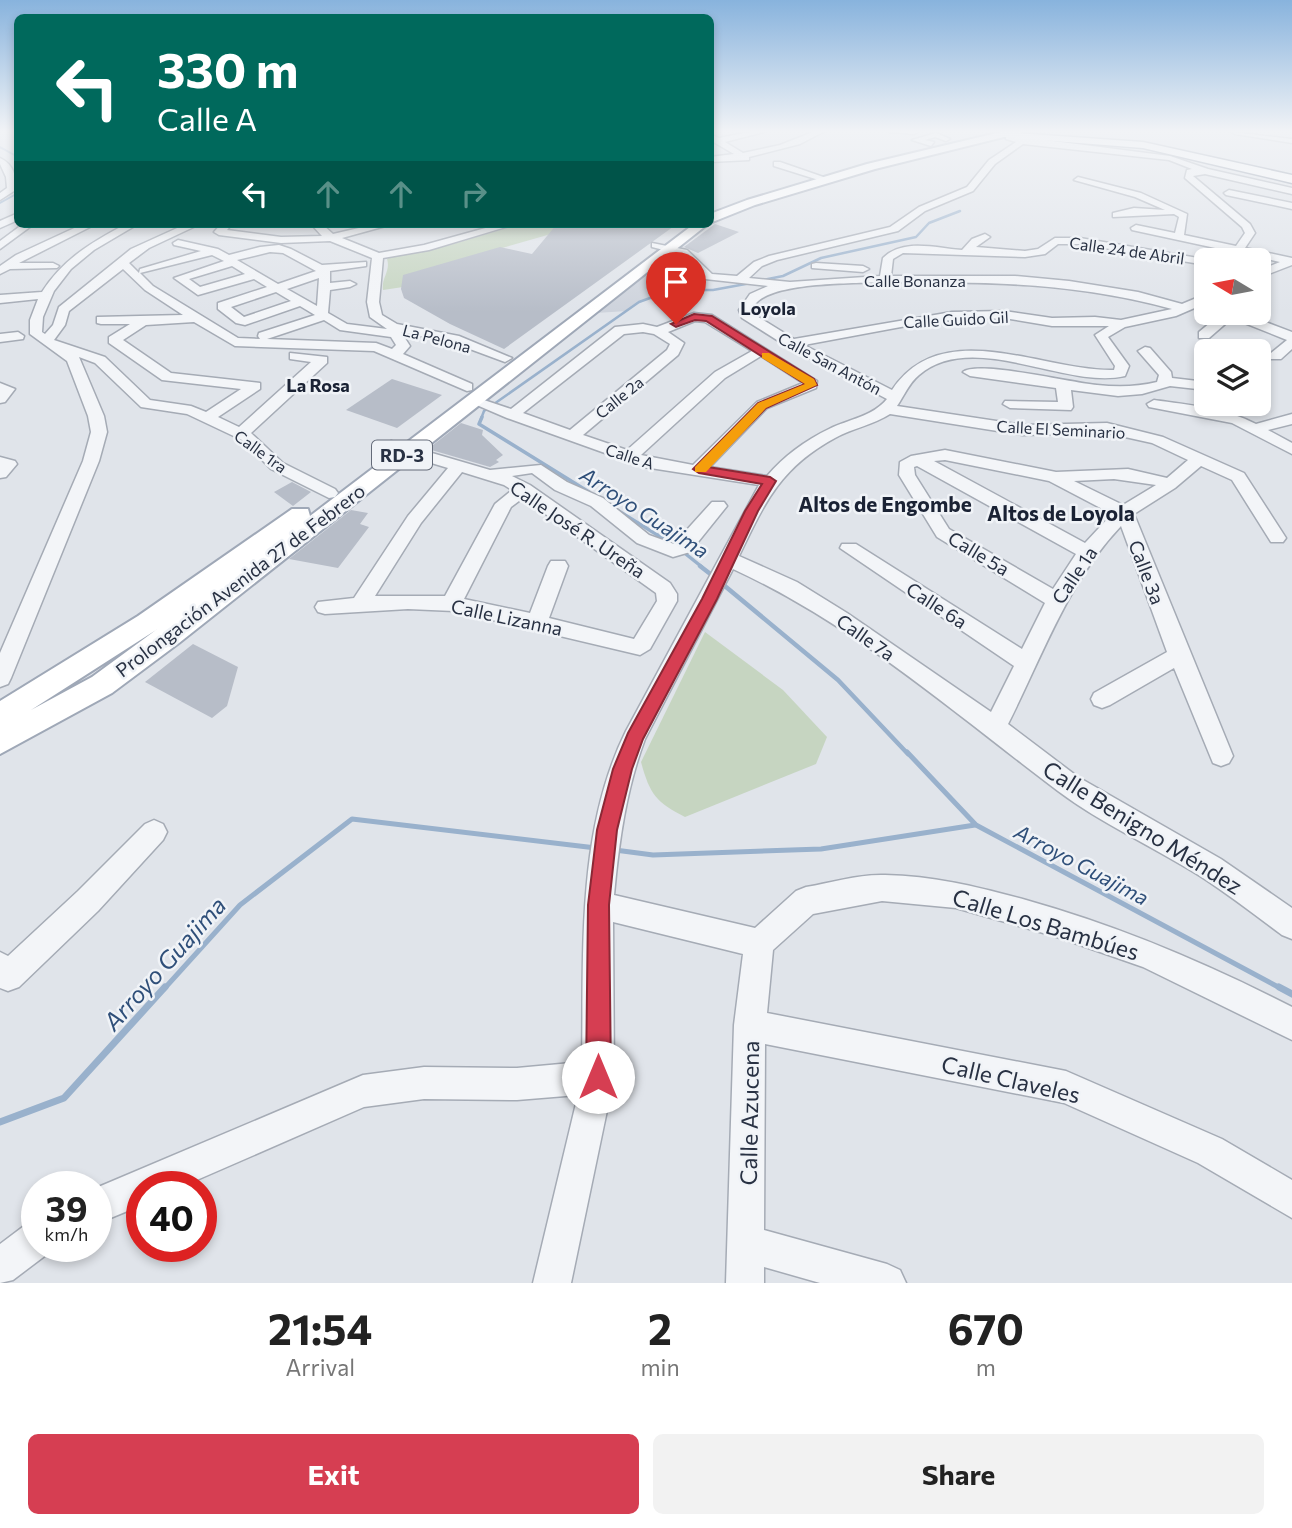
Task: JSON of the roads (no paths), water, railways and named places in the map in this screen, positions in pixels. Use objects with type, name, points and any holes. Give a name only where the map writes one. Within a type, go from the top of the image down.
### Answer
[{"type":"main road","points":[[714,207],[771,192]]},
{"type":"main road","points":[[714,218],[783,192]]},
{"type":"main road","name":"Prolongación Avenida 27 de Febrero","points":[[663,246],[680,228]]},
{"type":"main road","name":"Prolongación Avenida 27 de Febrero","points":[[0,742],[102,685],[158,629],[329,492],[479,400],[547,335],[663,246],[695,228]]},
{"type":"main road","name":"Prolongación Avenida 27 de Febrero","points":[[479,400],[505,358],[547,335]]},
{"type":"main road","name":"Prolongación Avenida 27 de Febrero","points":[[0,714],[158,629],[399,449]]},
{"type":"street","points":[[747,280],[758,264],[894,229],[922,209],[963,192]]},
{"type":"street","points":[[1133,192],[1183,214]]},
{"type":"street","points":[[1205,192],[1247,225],[1250,233],[1240,248]]},
{"type":"street","points":[[1229,192],[1292,206]]},
{"type":"street","points":[[1116,215],[1146,211],[1183,214]]},
{"type":"street","points":[[1179,236],[1183,214]]},
{"type":"street","points":[[0,246],[24,228]]},
{"type":"street","points":[[3,268],[83,228]]},
{"type":"street","points":[[0,678],[1,669],[90,461],[99,432],[96,416],[72,359],[36,334],[34,325],[50,283],[81,254],[126,228]]},
{"type":"street","points":[[46,342],[59,325],[64,310],[134,251],[186,228]]},
{"type":"street","points":[[223,228],[219,232],[281,240],[331,238],[372,228]]},
{"type":"street","points":[[320,228],[331,238],[379,256],[425,248],[497,228]]},
{"type":"street","points":[[1136,229],[1234,248]]},
{"type":"street","points":[[966,232],[1041,252]]},
{"type":"street","points":[[139,256],[193,236]]},
{"type":"street","points":[[966,252],[985,237]]},
{"type":"street","points":[[145,271],[211,249],[228,238]]},
{"type":"street","name":"Calle 24 de Abril","points":[[885,276],[888,258],[900,250],[1004,254],[1041,252],[1055,241],[1080,241],[1194,260]]},
{"type":"street","points":[[178,243],[211,249],[344,327],[396,334],[403,346],[393,356]]},
{"type":"street","points":[[255,275],[198,291],[180,278],[277,246],[322,270]]},
{"type":"street","name":"Calle Bonanza","points":[[663,246],[686,254],[709,277],[790,285],[885,276],[1015,279],[1069,284],[1139,296],[1183,308]]},
{"type":"street","points":[[304,260],[323,253]]},
{"type":"street","name":"La Pelona","points":[[379,256],[373,302],[376,317],[393,327],[454,340],[505,358]]},
{"type":"street","points":[[1271,258],[1290,263]]},
{"type":"street","points":[[123,263],[149,288],[194,318],[235,342],[244,344]]},
{"type":"street","points":[[1271,270],[1290,263]]},
{"type":"street","points":[[302,302],[245,321],[222,306],[322,270],[362,264]]},
{"type":"street","points":[[3,268],[53,266]]},
{"type":"street","points":[[816,266],[885,276]]},
{"type":"street","points":[[322,270],[324,315]]},
{"type":"street","points":[[324,287],[350,284]]},
{"type":"street","name":"Calle San Antón","points":[[790,285],[763,290],[751,298],[745,310],[746,315],[890,403]]},
{"type":"street","points":[[0,299],[45,295]]},
{"type":"street","points":[[552,1283],[598,1077],[601,890],[607,830],[622,769],[634,738],[709,599],[751,511],[770,481],[821,440],[890,403],[908,376],[921,367],[941,359],[963,356],[1030,361],[1097,374],[1121,373],[1122,366],[1101,340],[1101,335],[1121,324],[1194,304]]},
{"type":"street","points":[[264,336],[294,332],[324,315]]},
{"type":"street","name":"Calle Guido Gil","points":[[793,344],[810,338],[865,330],[899,321],[978,315],[1014,316],[1053,322],[1090,319],[1121,324]]},
{"type":"street","points":[[513,415],[620,330],[632,327],[658,331],[694,317],[705,317],[810,381],[811,385],[762,405],[699,469]]},
{"type":"street","points":[[101,320],[194,318]]},
{"type":"street","points":[[148,320],[114,340],[167,377],[255,387],[207,418]]},
{"type":"street","points":[[1204,335],[1215,326]]},
{"type":"street","points":[[1260,326],[1292,340],[1276,356]]},
{"type":"street","name":"Calle 2a","points":[[572,436],[677,348],[677,343],[658,331]]},
{"type":"street","points":[[0,338],[18,336]]},
{"type":"street","name":"Calle 1ra","points":[[46,342],[100,360],[146,404],[188,409],[241,433],[251,439],[278,466],[329,492]]},
{"type":"street","points":[[241,433],[322,360],[234,350],[244,344]]},
{"type":"street","name":"Calle A","points":[[244,344],[376,347],[513,415],[629,457],[664,467],[699,469],[770,481]]},
{"type":"street","points":[[1145,351],[1162,368],[1166,381],[1154,415]]},
{"type":"street","points":[[629,457],[720,375],[759,352]]},
{"type":"street","points":[[970,372],[1007,373],[1110,391],[1154,415],[1211,413],[1256,429],[1292,449]]},
{"type":"street","points":[[1166,381],[1194,384]]},
{"type":"street","points":[[1010,404],[1066,407],[1063,383]]},
{"type":"street","points":[[0,387],[8,389],[0,399]]},
{"type":"street","name":"Calle El Seminario","points":[[890,403],[1023,430],[1107,428],[1154,415],[1200,459],[1238,477],[1277,538]]},
{"type":"street","points":[[1256,429],[1292,418]]},
{"type":"street","name":"Calle José R. Ureña","points":[[399,449],[494,474],[524,489],[663,588],[667,601],[643,643]]},
{"type":"street","points":[[917,459],[945,455],[1055,477],[1123,472],[1152,477],[1169,484]]},
{"type":"street","points":[[917,459],[1087,552]]},
{"type":"street","name":"Calle 5a","points":[[917,459],[906,465],[907,475],[943,533],[1056,600]]},
{"type":"street","name":"Calle 1a","points":[[995,727],[1056,600],[1087,552],[1125,513],[1169,484],[1200,459]]},
{"type":"street","points":[[360,604],[414,520],[459,466]]},
{"type":"street","points":[[494,474],[535,468],[561,486],[597,502],[643,539],[668,551],[681,550],[718,506]]},
{"type":"street","points":[[1055,477],[1125,513]]},
{"type":"street","points":[[452,604],[504,504],[524,489]]},
{"type":"street","points":[[504,504],[550,507]]},
{"type":"street","name":"Calle 3a","points":[[1125,513],[1221,756]]},
{"type":"street","name":"Calle 6a","points":[[849,548],[1025,662]]},
{"type":"street","name":"Calle 7a","points":[[726,565],[790,587],[840,618],[995,727]]},
{"type":"street","points":[[537,622],[558,566]]},
{"type":"street","name":"Calle Lizanna","points":[[325,607],[360,604],[452,604],[537,622],[632,647],[640,647],[643,643]]},
{"type":"street","points":[[1102,699],[1179,655]]},
{"type":"street","name":"Calle Benigno Méndez","points":[[995,727],[1069,785],[1211,867],[1292,925]]},
{"type":"street","points":[[0,967],[8,976],[88,901],[154,832]]},
{"type":"street","name":"Calle Los Bambúes","points":[[759,943],[806,901],[882,888],[956,894],[1057,923],[1147,954],[1292,1024]]},
{"type":"street","points":[[601,890],[759,943]]},
{"type":"street","name":"Calle Azucena","points":[[745,1283],[750,1025],[759,943]]},
{"type":"street","name":"Calle Claveles","points":[[750,1025],[1066,1087],[1210,1151],[1292,1200]]},
{"type":"street","points":[[179,1171],[363,1091],[424,1083],[517,1084],[598,1077]]},
{"type":"street","points":[[747,1244],[887,1283]]},
{"type":"street","points":[[0,1267],[21,1251]]},
{"type":"waterway","points":[[0,203],[14,195]]},
{"type":"waterway","name":"Arroyo Guajima","points":[[763,280],[783,276],[821,258],[916,237],[929,223],[960,211]]},
{"type":"waterway","name":"Arroyo Guajima","points":[[481,419],[484,411],[639,302],[672,290],[713,290],[751,283]]},
{"type":"waterway","name":"Arroyo Guajima","points":[[482,417],[479,424],[589,492]]},
{"type":"waterway","name":"Arroyo Guajima","points":[[617,510],[672,544]]},
{"type":"waterway","name":"Arroyo Guajima","points":[[682,551],[702,567]]},
{"type":"waterway","name":"Arroyo Guajima","points":[[700,566],[713,576]]},
{"type":"waterway","name":"Arroyo Guajima","points":[[720,582],[838,680],[908,754]]},
{"type":"waterway","name":"Arroyo Guajima","points":[[907,752],[976,825],[1282,989]]},
{"type":"waterway","name":"Arroyo Guajima","points":[[164,989],[240,905],[352,819],[596,848]]},
{"type":"waterway","points":[[615,850],[653,855],[821,849],[975,825]]},
{"type":"waterway","name":"Arroyo Guajima","points":[[0,1122],[64,1098],[165,987]]},
{"type":"waterway","name":"Arroyo Guajima","points":[[1279,987],[1292,994]]},
{"type":"district","name":"Loyola","points":[[768,308]]},
{"type":"district","name":"La Rosa","points":[[318,385]]},
{"type":"district","name":"Altos de Engombe","points":[[885,503]]},
{"type":"district","name":"Altos de Loyola","points":[[1061,512]]}]
